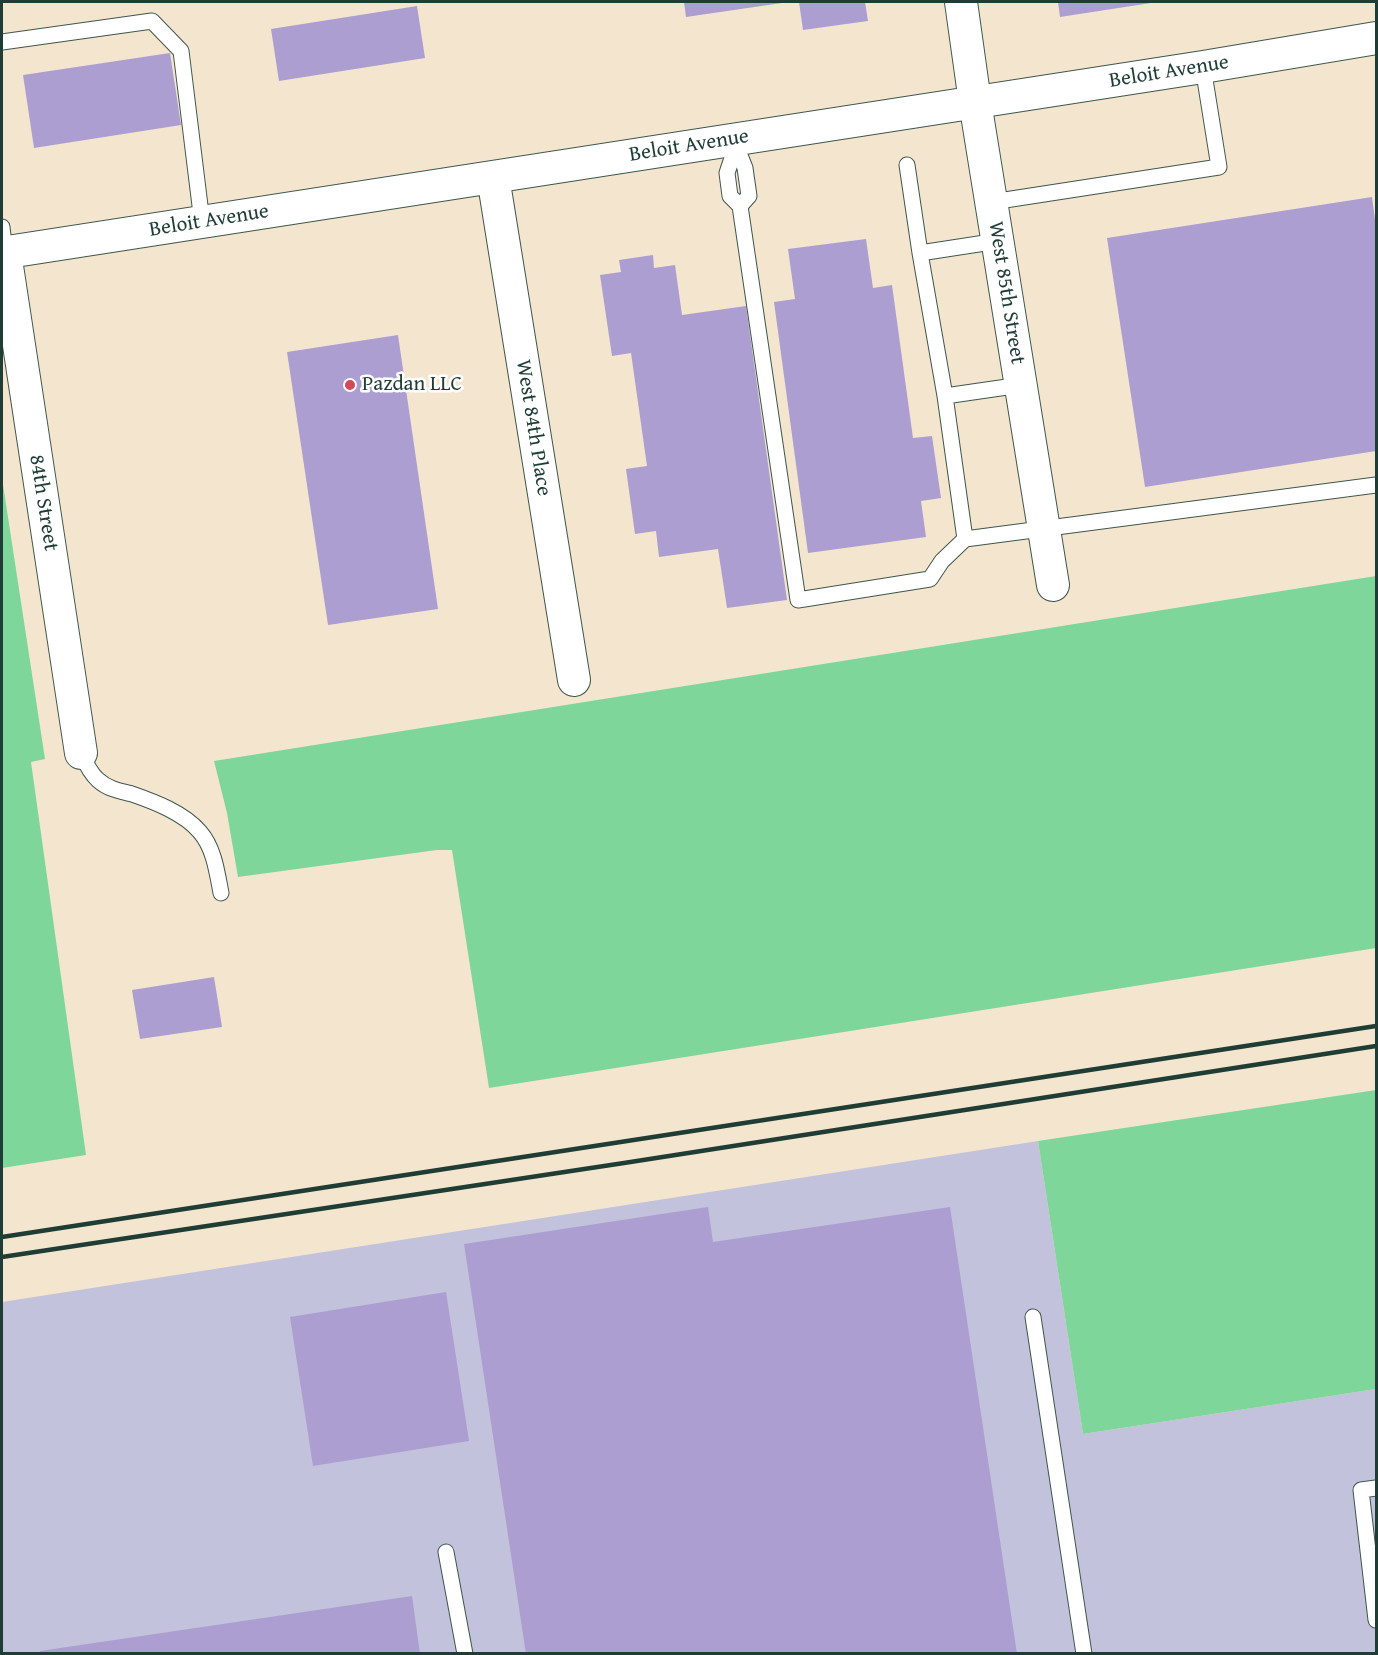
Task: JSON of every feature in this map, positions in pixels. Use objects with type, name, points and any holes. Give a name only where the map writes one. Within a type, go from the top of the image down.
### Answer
[{"type":"street","name":"West 85th Street","points":[[961,2],[1053,585]]},
{"type":"street","name":"Beloit Avenue","points":[[3,244],[202,222],[735,142],[1377,38]]},
{"type":"street","name":"West 84th Place","points":[[493,177],[574,680]]},
{"type":"street","name":"84th Street","points":[[3,244],[81,753]]},
{"type":"lane","points":[[2,42],[152,21],[181,51],[202,222]]},
{"type":"lane","points":[[992,202],[1219,167],[1203,67]]},
{"type":"lane","points":[[735,142],[727,173],[730,196],[740,206],[798,600],[930,579],[942,561],[965,539],[1377,485]]},
{"type":"lane","points":[[907,165],[945,396],[965,539]]},
{"type":"lane","points":[[920,253],[998,241]]},
{"type":"lane","points":[[945,396],[1021,385]]},
{"type":"lane","points":[[81,753],[96,779],[109,788],[160,806],[185,818],[201,832],[213,856],[221,892]]},
{"type":"lane","points":[[1033,1317],[1084,1653]]},
{"type":"lane","points":[[1377,1488],[1360,1490],[1377,1620]]},
{"type":"lane","points":[[446,1552],[465,1653]]},
{"type":"shaded area","points":[[1038,1141],[1083,1434],[1376,1389],[1376,1653],[2,1654],[2,1302]]},
{"type":"green space","points":[[2,478],[45,759],[31,762],[86,1155],[2,1168]]},
{"type":"green space","points":[[1376,576],[1376,948],[489,1088],[452,850],[437,850],[238,877],[227,813],[214,761]]},
{"type":"green space","points":[[1376,1090],[1376,1389],[1083,1434],[1038,1141]]},
{"type":"building","points":[[684,2],[782,2],[782,3],[686,17]]},
{"type":"building","points":[[799,2],[865,2],[868,21],[803,30]]},
{"type":"building","points":[[1058,2],[1151,2],[1151,3],[1060,17]]},
{"type":"building","points":[[417,6],[425,58],[279,81],[271,29]]},
{"type":"building","points":[[170,53],[181,125],[34,148],[23,75]]},
{"type":"building","points":[[1372,197],[1376,227],[1376,451],[1145,487],[1107,238]]},
{"type":"building","points":[[866,239],[873,288],[892,285],[913,438],[932,436],[941,498],[921,501],[926,537],[808,553],[774,302],[795,299],[788,249]]},
{"type":"building","points":[[653,255],[654,268],[675,265],[682,315],[746,306],[787,600],[727,608],[718,549],[659,557],[656,531],[635,534],[626,469],[647,466],[631,353],[612,356],[600,275],[621,272],[619,260]]},
{"type":"building","points":[[398,335],[438,609],[328,625],[287,352]]},
{"type":"building","points":[[214,977],[222,1027],[140,1039],[132,990]]},
{"type":"building","points":[[708,1207],[713,1242],[950,1207],[1017,1654],[526,1654],[464,1244]]},
{"type":"building","points":[[446,1292],[469,1441],[313,1466],[290,1317]]},
{"type":"building","points":[[412,1596],[420,1654],[40,1654],[40,1651]]},
{"type":"railway","points":[[2,1237],[1376,1026]]},
{"type":"railway","points":[[2,1257],[1376,1046]]},
{"type":"place","name":"Pazdan LLC","points":[[350,385]]}]
